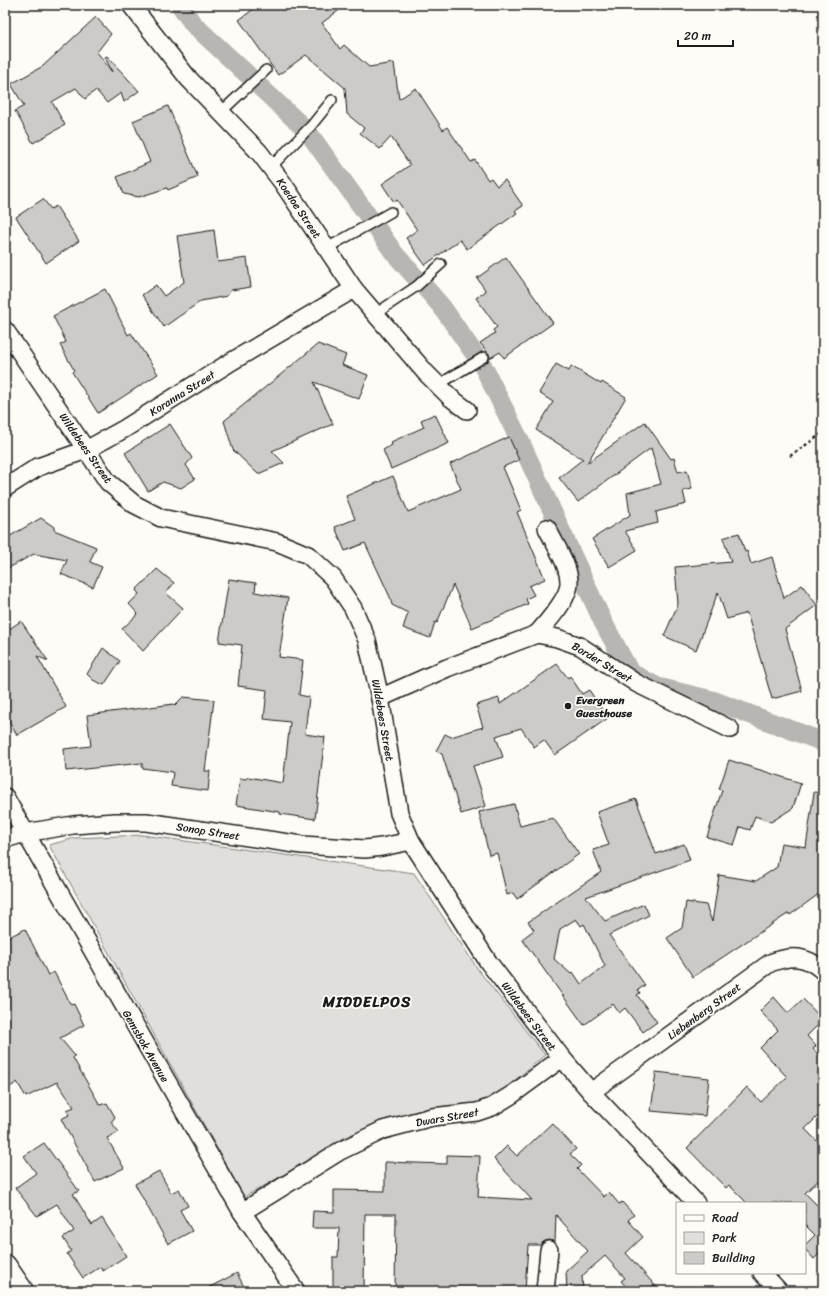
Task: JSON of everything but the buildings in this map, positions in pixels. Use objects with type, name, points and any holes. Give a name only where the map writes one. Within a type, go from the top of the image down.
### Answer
[{"type":"highway","points":[[5,1266],[22,1291]]},
{"type":"street","name":"Koedoe Street","points":[[131,5],[188,78],[259,152],[271,167],[354,289],[425,372],[451,398],[467,410]]},
{"type":"street","name":"Koranna Street","points":[[5,488],[38,467],[86,450],[124,429],[229,363],[354,289]]},
{"type":"street","name":"Wildebees Street","points":[[5,330],[108,482],[134,504],[161,518],[277,542],[308,555],[333,578],[353,608],[366,640],[380,698],[398,813],[411,841],[489,963],[562,1058],[590,1092],[695,1202]]},
{"type":"street","points":[[380,698],[447,668],[537,634],[566,595],[569,583],[566,567],[547,528]]},
{"type":"street","name":"Border Street","points":[[537,634],[557,638],[580,646],[636,683],[730,729]]},
{"type":"street","name":"Gemsbok Avenue","points":[[5,797],[242,1212],[296,1291]]},
{"type":"street","name":"Sonop Street","points":[[5,839],[25,833],[73,825],[115,822],[146,822],[302,846],[365,849],[411,841]]},
{"type":"street","name":"Liebenberg Street","points":[[590,1092],[770,963],[786,958],[798,958],[816,965],[823,971]]},
{"type":"street","name":"Dwars Street","points":[[242,1212],[340,1151],[383,1130],[432,1117],[477,1112],[492,1107],[513,1094],[562,1058]]},
{"type":"street","points":[[545,1291],[549,1250]]},
{"type":"street","points":[[763,1274],[779,1291]]},
{"type":"lane","points":[[220,112],[266,70]]},
{"type":"lane","points":[[271,167],[311,126],[332,100]]},
{"type":"lane","points":[[327,248],[391,212]]},
{"type":"lane","points":[[375,314],[418,286],[441,264]]},
{"type":"lane","points":[[438,385],[484,357]]},
{"type":"path","points":[[790,456],[823,433]]},
{"type":"green space","points":[[142,835],[414,873],[479,971],[545,1055],[482,1108],[365,1130],[244,1197],[49,845],[75,838]]},
{"type":"waterway","points":[[180,5],[193,24],[248,75]]},
{"type":"waterway","points":[[258,85],[304,128]]},
{"type":"waterway","points":[[310,135],[371,220]]},
{"type":"waterway","points":[[376,227],[394,253],[417,279]]},
{"type":"waterway","points":[[423,285],[442,307],[476,356]]},
{"type":"waterway","points":[[482,364],[521,443],[603,622],[630,672],[658,687],[712,700],[823,743]]},
{"type":"place","name":"Evergreen Guesthouse","points":[[568,706]]},
{"type":"district","name":"MIDDELPOS","points":[[367,1002]]}]
